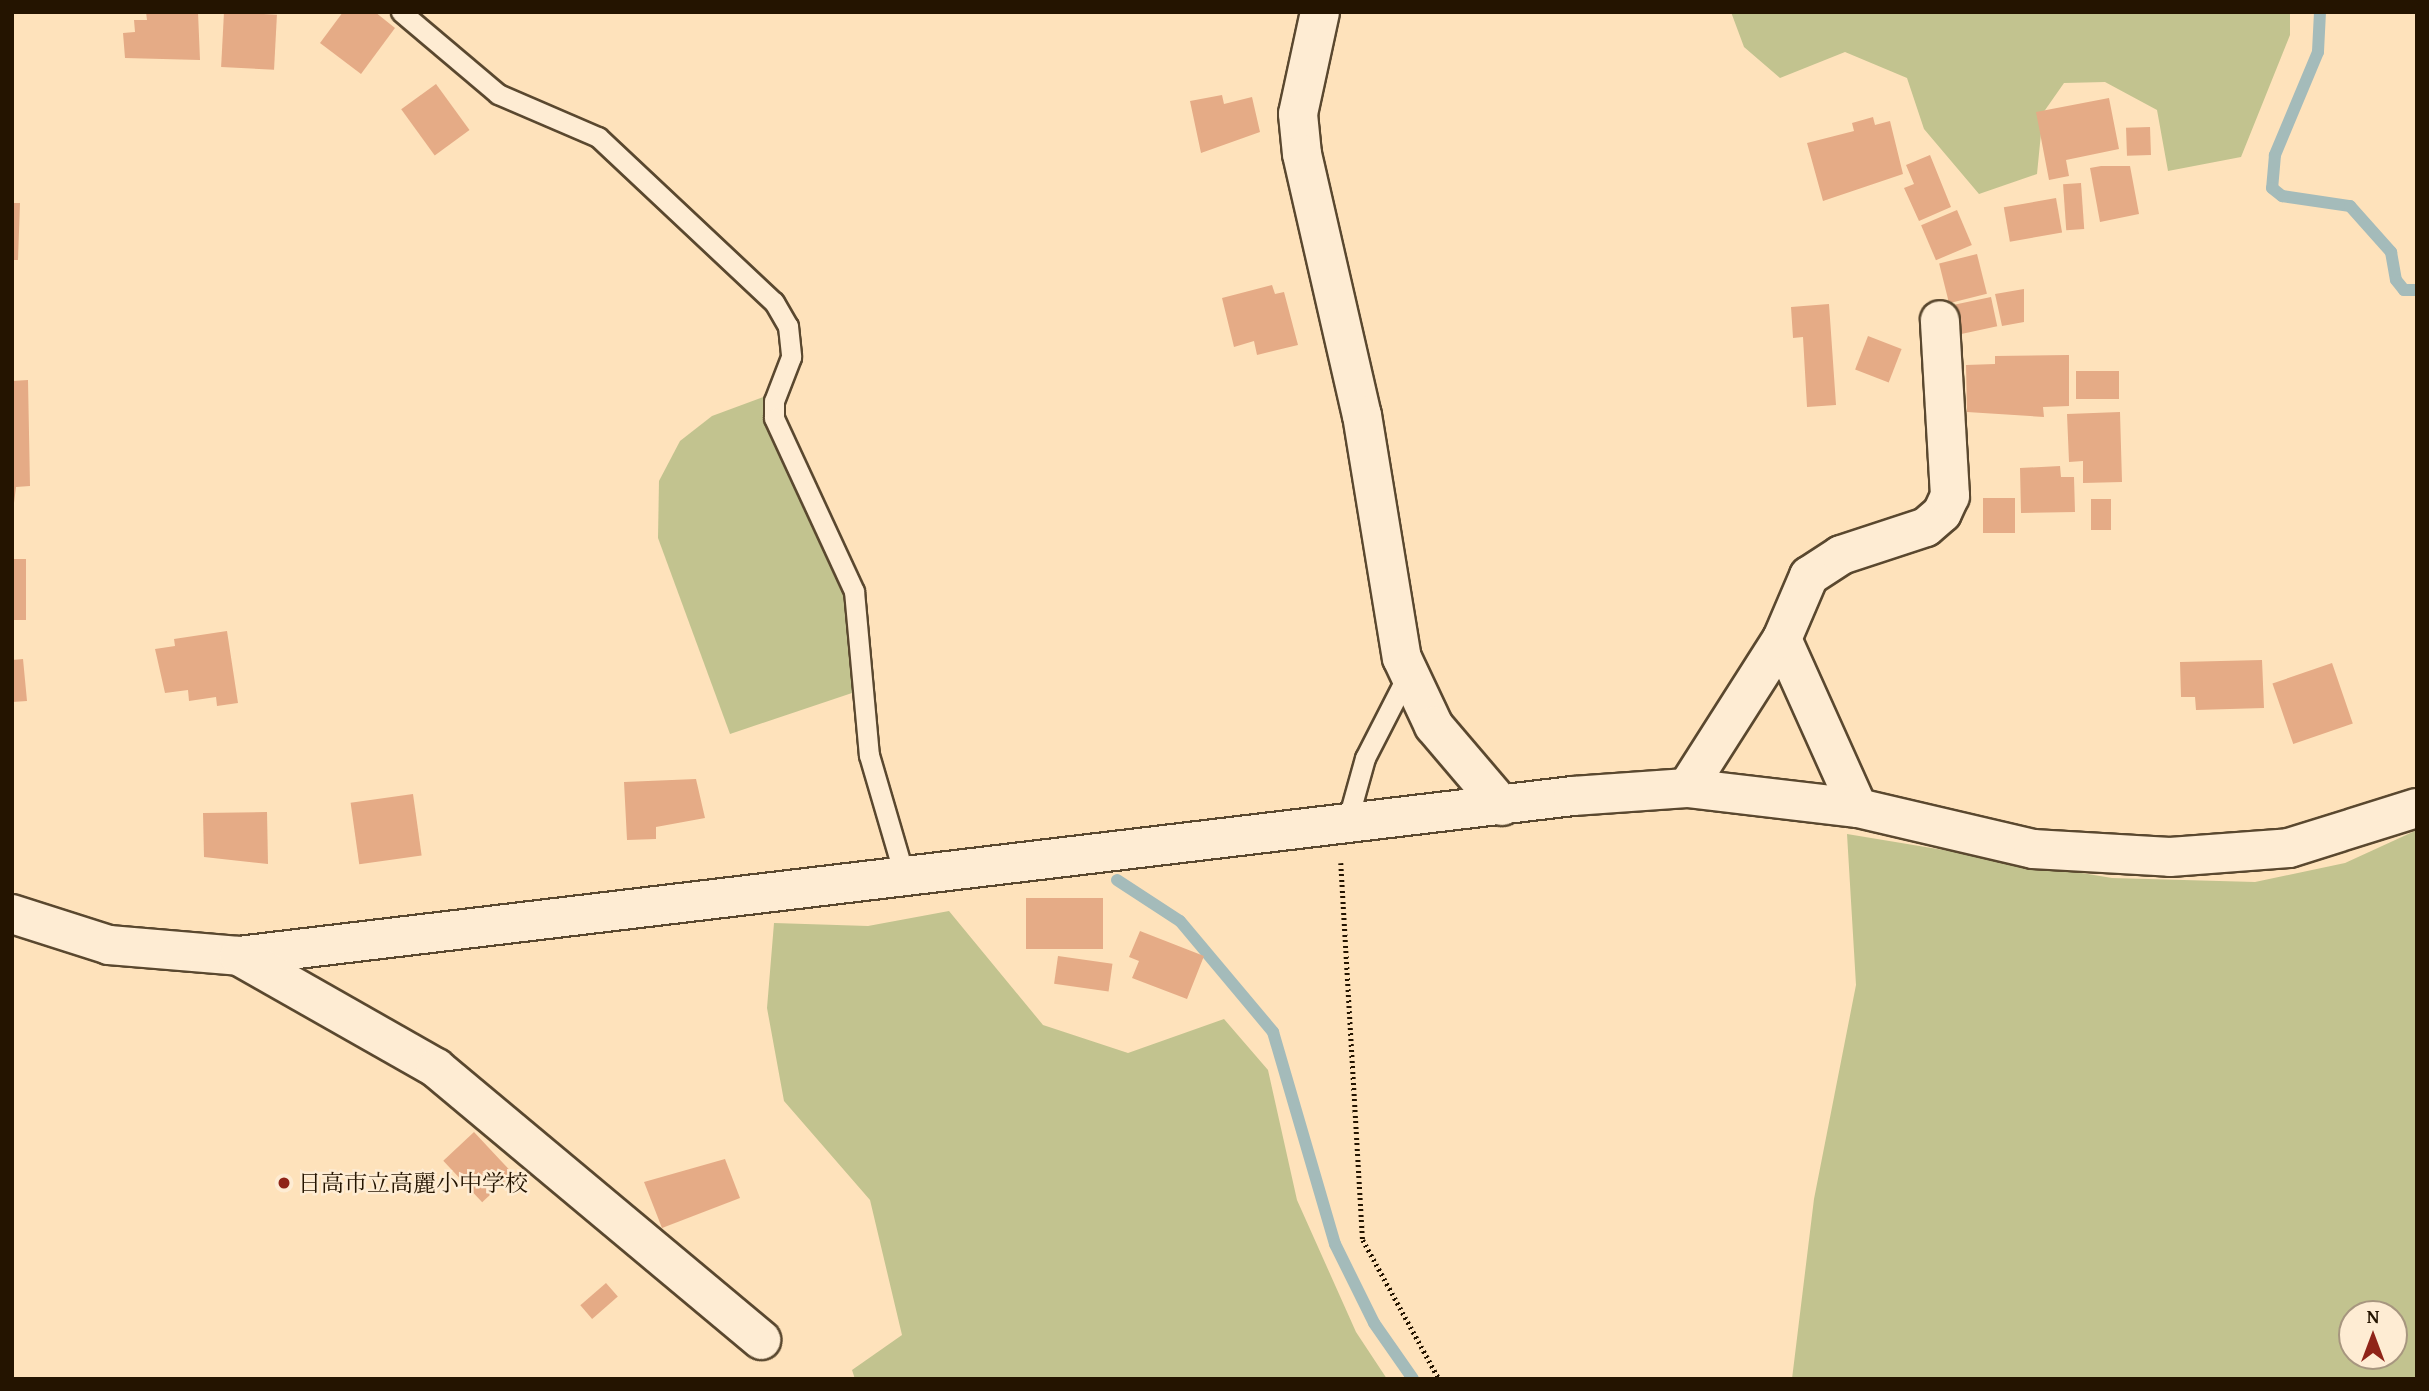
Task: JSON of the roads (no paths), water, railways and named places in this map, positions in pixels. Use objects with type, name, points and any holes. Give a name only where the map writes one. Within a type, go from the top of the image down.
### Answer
[{"type":"street","points":[[1320,12],[1298,114],[1302,154],[1362,415],[1407,676],[1434,726],[1502,806]]},
{"type":"street","points":[[1687,788],[1782,639],[1808,576],[1841,555],[1926,527],[1942,513],[1950,496],[1940,320]]},
{"type":"street","points":[[1782,639],[1858,808]]},
{"type":"street","points":[[12,914],[109,944],[239,956],[1343,827],[1502,806],[1687,788],[1858,808],[2032,849],[2170,857],[2289,848],[2417,808]]},
{"type":"street","points":[[239,956],[436,1068],[761,1340]]},
{"type":"lane","points":[[401,12],[498,94],[598,137],[774,302],[788,326],[791,357],[774,401],[774,418],[854,591],[869,755],[905,877]]},
{"type":"lane","points":[[1343,827],[1365,758],[1407,676]]},
{"type":"waterway","points":[[2320,12],[2318,52],[2275,155],[2272,188],[2282,196],[2350,206],[2391,252],[2396,280],[2404,290],[2417,290]]},
{"type":"waterway","points":[[1117,880],[1180,921],[1273,1032],[1335,1244],[1374,1323],[1413,1379]]},
{"type":"place","name":"日高市立高麗小中学校","points":[[284,1183]]}]
